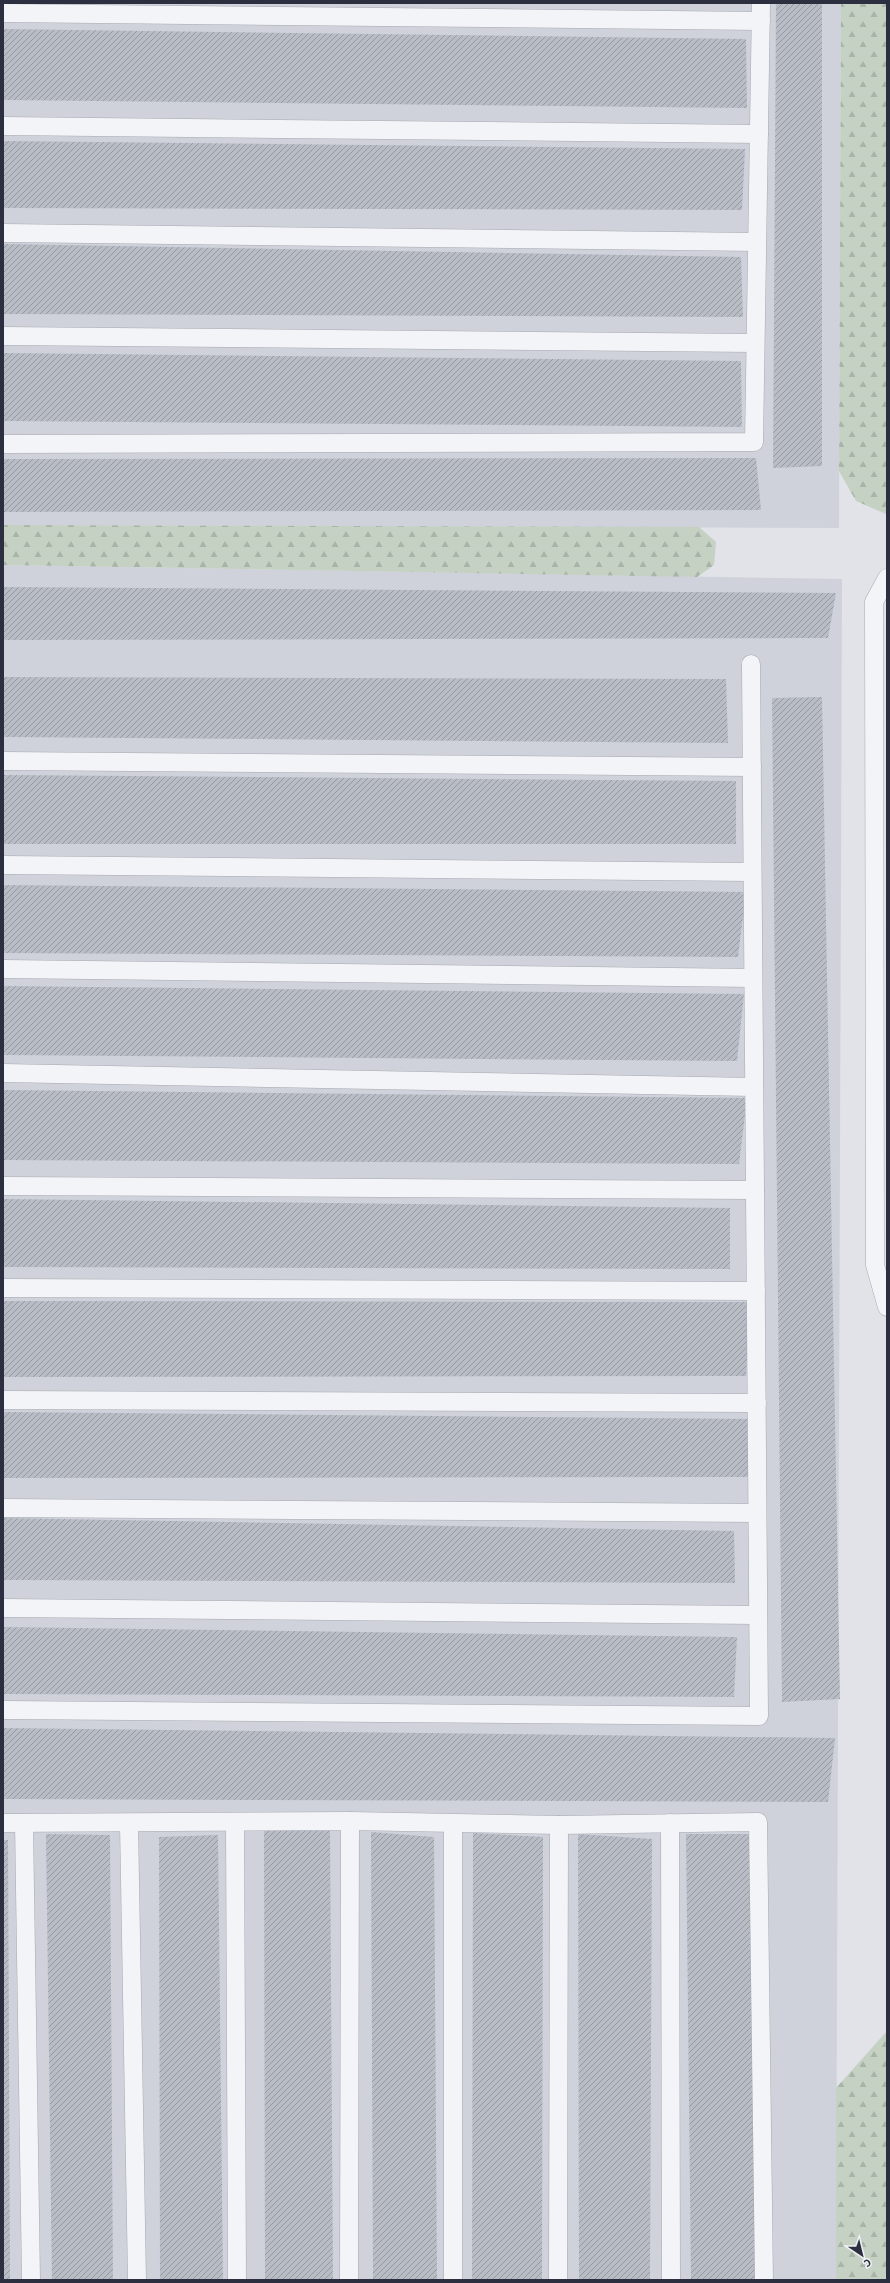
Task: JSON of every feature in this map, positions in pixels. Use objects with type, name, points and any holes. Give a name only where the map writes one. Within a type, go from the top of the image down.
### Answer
[{"type":"lane","points":[[3,444],[754,442],[761,3]]},
{"type":"lane","points":[[3,13],[761,22]]},
{"type":"lane","points":[[3,126],[759,134]]},
{"type":"lane","points":[[3,233],[757,242]]},
{"type":"lane","points":[[3,336],[755,343]]},
{"type":"lane","points":[[887,578],[874,602],[875,1265],[887,1307]]},
{"type":"lane","points":[[3,1710],[759,1716],[751,664]]},
{"type":"lane","points":[[3,761],[752,767]]},
{"type":"lane","points":[[3,865],[752,872]]},
{"type":"lane","points":[[3,969],[753,978]]},
{"type":"lane","points":[[3,1073],[754,1087]]},
{"type":"lane","points":[[3,1186],[755,1190]]},
{"type":"lane","points":[[3,1288],[756,1291]]},
{"type":"lane","points":[[3,1400],[757,1403]]},
{"type":"lane","points":[[3,1508],[757,1513]]},
{"type":"lane","points":[[3,1608],[758,1615]]},
{"type":"lane","points":[[235,1822],[237,2280]]},
{"type":"lane","points":[[349,2280],[350,1822]]},
{"type":"lane","points":[[3,1823],[350,1822],[559,1825],[758,1822],[764,2280]]},
{"type":"lane","points":[[24,1823],[31,2280]]},
{"type":"lane","points":[[129,1823],[137,2280]]},
{"type":"lane","points":[[670,1823],[671,2280]]},
{"type":"lane","points":[[453,1824],[454,2280]]},
{"type":"lane","points":[[558,2280],[559,1825]]},
{"type":"shaded area","points":[[3,3],[841,3],[839,528],[3,525]]},
{"type":"shaded area","points":[[3,565],[842,579],[836,2280],[3,2280]]},
{"type":"green space","points":[[841,3],[887,3],[886,514],[856,501],[839,471]]},
{"type":"green space","points":[[3,525],[699,527],[716,542],[714,565],[697,577],[3,565]]},
{"type":"green space","points":[[887,2031],[887,2280],[836,2280],[836,2088]]},
{"type":"building","points":[[776,3],[822,3],[822,466],[773,468]]},
{"type":"building","points":[[3,29],[746,39],[747,108],[3,100]]},
{"type":"building","points":[[3,141],[745,149],[742,210],[3,208]]},
{"type":"building","points":[[3,244],[741,257],[743,317],[3,314]]},
{"type":"building","points":[[3,353],[741,361],[742,427],[3,421]]},
{"type":"building","points":[[756,458],[761,510],[3,512],[3,459]]},
{"type":"building","points":[[3,587],[836,593],[828,638],[3,640]]},
{"type":"building","points":[[3,677],[726,679],[728,743],[3,737]]},
{"type":"building","points":[[822,697],[840,1699],[782,1702],[772,698]]},
{"type":"building","points":[[3,775],[736,781],[736,844],[3,844]]},
{"type":"building","points":[[3,885],[746,892],[738,957],[3,953]]},
{"type":"building","points":[[3,986],[744,994],[737,1061],[3,1055]]},
{"type":"building","points":[[3,1090],[747,1098],[739,1164],[3,1160]]},
{"type":"building","points":[[3,1199],[730,1208],[730,1269],[3,1267]]},
{"type":"building","points":[[3,1301],[750,1302],[746,1376],[3,1377]]},
{"type":"building","points":[[3,1412],[753,1419],[754,1477],[3,1478]]},
{"type":"building","points":[[3,1518],[734,1531],[735,1583],[3,1580]]},
{"type":"building","points":[[3,1627],[737,1637],[734,1697],[3,1694]]},
{"type":"building","points":[[3,1728],[835,1738],[828,1802],[3,1799]]},
{"type":"building","points":[[264,1830],[330,1830],[333,2280],[265,2280]]},
{"type":"building","points":[[371,1832],[434,1837],[437,2280],[373,2280]]},
{"type":"building","points":[[473,1833],[543,1837],[542,2280],[472,2280]]},
{"type":"building","points":[[46,1834],[110,1835],[113,2280],[52,2280]]},
{"type":"building","points":[[578,1834],[652,1839],[650,2280],[579,2280]]},
{"type":"building","points":[[686,1834],[753,1834],[757,2280],[691,2280]]},
{"type":"building","points":[[218,1835],[223,2280],[160,2280],[159,1837]]},
{"type":"building","points":[[3,1840],[8,1840],[10,2280],[3,2280]]}]
